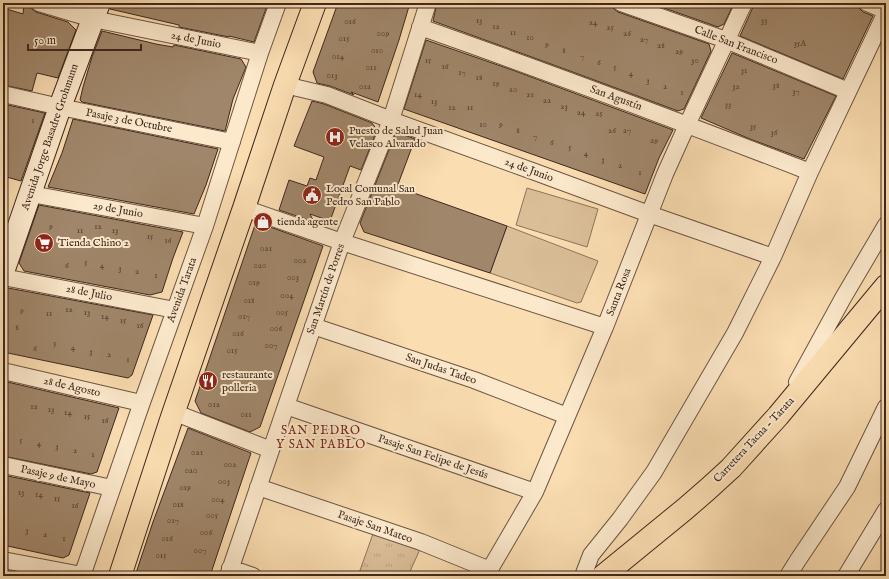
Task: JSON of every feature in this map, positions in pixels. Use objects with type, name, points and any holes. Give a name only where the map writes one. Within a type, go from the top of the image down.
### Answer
[{"type":"highway","points":[[120,576],[173,412],[285,85],[315,3]]},
{"type":"highway","name":"Carretera Tacna - Tarata","points":[[603,576],[708,489],[755,442],[886,286]]},
{"type":"street","name":"24 de Junio","points":[[39,3],[96,11],[260,53]]},
{"type":"street","name":"Avenida Tarata","points":[[82,576],[205,226],[260,53],[278,3]]},
{"type":"street","name":"San Martín de Porres","points":[[229,572],[342,242],[391,120],[428,3]]},
{"type":"street","name":"Calle San Francisco","points":[[621,3],[726,40],[848,91]]},
{"type":"street","name":"Santa Rosa","points":[[488,573],[535,492],[605,327],[649,214],[686,125],[744,3]]},
{"type":"street","points":[[583,576],[591,556],[654,472],[735,333],[772,257],[810,172],[886,11],[867,3]]},
{"type":"street","name":"Avenida Jorge Basadre Grohmann","points":[[3,272],[60,107],[96,11]]},
{"type":"street","name":"San Agustín","points":[[420,27],[559,77],[810,172]]},
{"type":"street","name":"24 de Junio","points":[[285,85],[327,95],[391,120],[649,214],[772,257]]},
{"type":"street","name":"Pasaje 3 de Octubre","points":[[3,94],[232,142]]},
{"type":"street","name":"29 de Junio","points":[[31,194],[205,226]]},
{"type":"street","points":[[244,208],[342,242],[605,327]]},
{"type":"street","points":[[778,416],[843,298],[886,225]]},
{"type":"street","name":"28 de Julio","points":[[3,277],[175,310]]},
{"type":"street","name":"San Judas Tadeo","points":[[313,326],[474,380],[567,416]]},
{"type":"street","name":"28 de Agosto","points":[[3,371],[142,403]]},
{"type":"street","name":"Pasaje San Felipe de Jesús","points":[[286,406],[535,492]]},
{"type":"street","points":[[788,576],[847,487],[886,407]]},
{"type":"street","points":[[173,412],[271,450]]},
{"type":"street","name":"Pasaje 9 de Mayo","points":[[3,465],[112,488]]},
{"type":"street","name":"Pasaje San Mateo","points":[[258,487],[420,542],[488,573]]},
{"type":"street","points":[[846,576],[886,510]]},
{"type":"street","points":[[3,560],[82,576]]},
{"type":"street","points":[[229,572],[253,576]]},
{"type":"green space","points":[[527,188],[598,209],[587,247],[516,225]]},
{"type":"green space","points":[[507,226],[598,261],[581,302],[577,303],[490,273]]},
{"type":"green space","points":[[374,531],[421,547],[408,576],[358,576]]},
{"type":"building","points":[[24,3],[30,3],[32,9],[36,12],[68,22],[76,30],[58,78],[37,73],[32,91],[3,85],[3,8],[23,14]]},
{"type":"building","points":[[111,3],[268,3],[254,42],[179,27],[179,25],[110,9]]},
{"type":"building","points":[[338,3],[410,3],[378,102],[351,92],[354,95],[317,83],[313,72]]},
{"type":"building","points":[[437,3],[612,3],[614,9],[618,12],[709,44],[711,51],[684,109],[678,111],[433,21]]},
{"type":"building","points":[[650,3],[734,3],[724,24],[718,27]]},
{"type":"building","points":[[753,3],[854,3],[858,4],[863,12],[873,16],[843,79],[740,36],[753,7]]},
{"type":"building","points":[[102,31],[156,44],[173,47],[174,45],[241,59],[246,67],[233,99],[225,131],[82,102],[80,100],[83,87]]},
{"type":"building","points":[[426,40],[515,71],[673,130],[659,158],[645,194],[404,109]]},
{"type":"building","points":[[732,53],[836,96],[804,159],[750,139],[701,118]]},
{"type":"building","points":[[312,101],[324,104],[372,123],[377,130],[361,170],[350,166],[330,221],[310,214],[314,222],[279,210],[289,180],[307,186],[310,178],[316,180],[324,157],[294,146]]},
{"type":"building","points":[[3,104],[45,113],[21,181],[3,176]]},
{"type":"building","points":[[73,119],[218,149],[206,185],[194,214],[48,187],[62,153]]},
{"type":"building","points":[[396,132],[415,139],[397,187],[507,226],[490,273],[364,232],[360,223]]},
{"type":"building","points":[[39,205],[183,232],[162,292],[150,295],[24,271],[19,263]]},
{"type":"building","points":[[256,222],[323,246],[260,427],[250,432],[201,413],[195,401]]},
{"type":"building","points":[[8,288],[153,315],[132,375],[128,378],[3,352],[3,301]]},
{"type":"building","points":[[3,381],[119,408],[97,472],[91,474],[3,456]]},
{"type":"building","points":[[188,428],[251,453],[210,576],[135,576],[153,522]]},
{"type":"building","points":[[3,475],[90,493],[69,555],[63,558],[3,545]]},
{"type":"place","name":"Puesto de Salud Juan Velasco Alvarado","points":[[335,137]]},
{"type":"place","name":"Local Comunal San Pedro San Pablo","points":[[312,195]]},
{"type":"place","name":"tienda agente","points":[[263,222]]},
{"type":"place","name":"Tienda Chino 2","points":[[44,243]]},
{"type":"place","name":"restaurante polleria","points":[[208,381]]},
{"type":"district","name":"SAN PEDRO Y SAN PABLO","points":[[321,437]]}]
